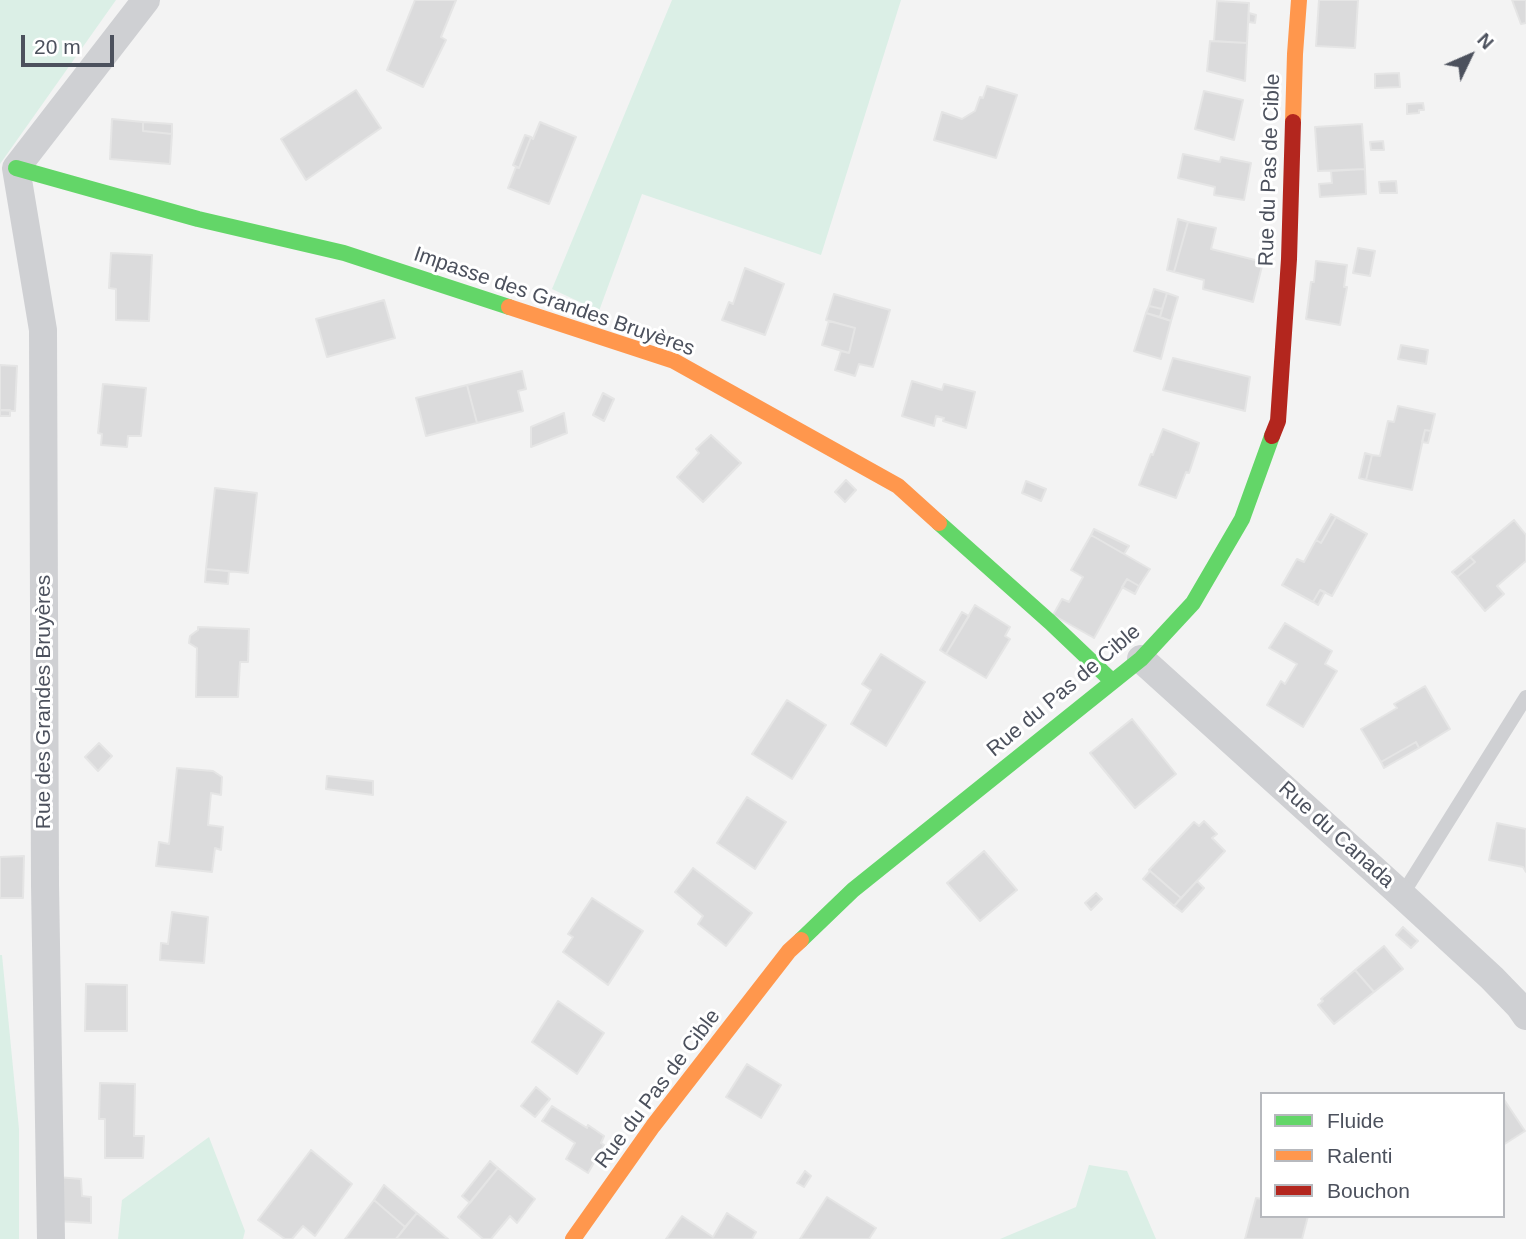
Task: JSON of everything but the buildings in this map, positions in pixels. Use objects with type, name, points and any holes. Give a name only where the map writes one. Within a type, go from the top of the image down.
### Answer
[{"type":"street","points":[[16,168],[146,0]]},
{"type":"street","name":"Rue du Pas de Cible","points":[[573,1239],[653,1126],[789,951],[853,890],[1141,659],[1193,603],[1242,519],[1278,421],[1289,259],[1299,0]]},
{"type":"street","name":"Impasse des Grandes Bruyères","points":[[16,168],[198,219],[344,253],[674,361],[898,485],[1112,681]]},
{"type":"street","name":"Rue des Grandes Bruyères","points":[[16,168],[43,330],[45,885],[51,1239]]},
{"type":"street","name":"Rue du Canada","points":[[1141,659],[1492,978],[1520,1006],[1526,1016]]},
{"type":"lane","points":[[1402,895],[1526,697]]},
{"type":"green space","points":[[0,0],[116,0],[0,164]]},
{"type":"green space","points":[[672,0],[901,0],[821,255],[642,194],[599,311],[552,289]]},
{"type":"green space","points":[[0,955],[19,1129],[19,1239],[0,1239]]},
{"type":"green space","points":[[209,1137],[245,1231],[243,1239],[118,1239],[122,1200]]},
{"type":"green space","points":[[1089,1165],[1127,1171],[1156,1239],[1000,1239],[1076,1207]]},
{"type":"traffic: fast","points":[[16,168],[198,219],[344,253],[509,307]]},
{"type":"traffic: fast","points":[[801,940],[853,890],[1141,659],[1193,603],[1242,519],[1272,436]]},
{"type":"traffic: fast","points":[[939,523],[1112,681]]},
{"type":"traffic: slow","points":[[1293,122],[1299,0]]},
{"type":"traffic: slow","points":[[509,307],[674,361],[898,486],[939,523]]},
{"type":"traffic: slow","points":[[573,1239],[653,1126],[789,951],[801,940]]},
{"type":"traffic: jam","points":[[1272,436],[1278,421],[1289,259],[1293,122]]}]
